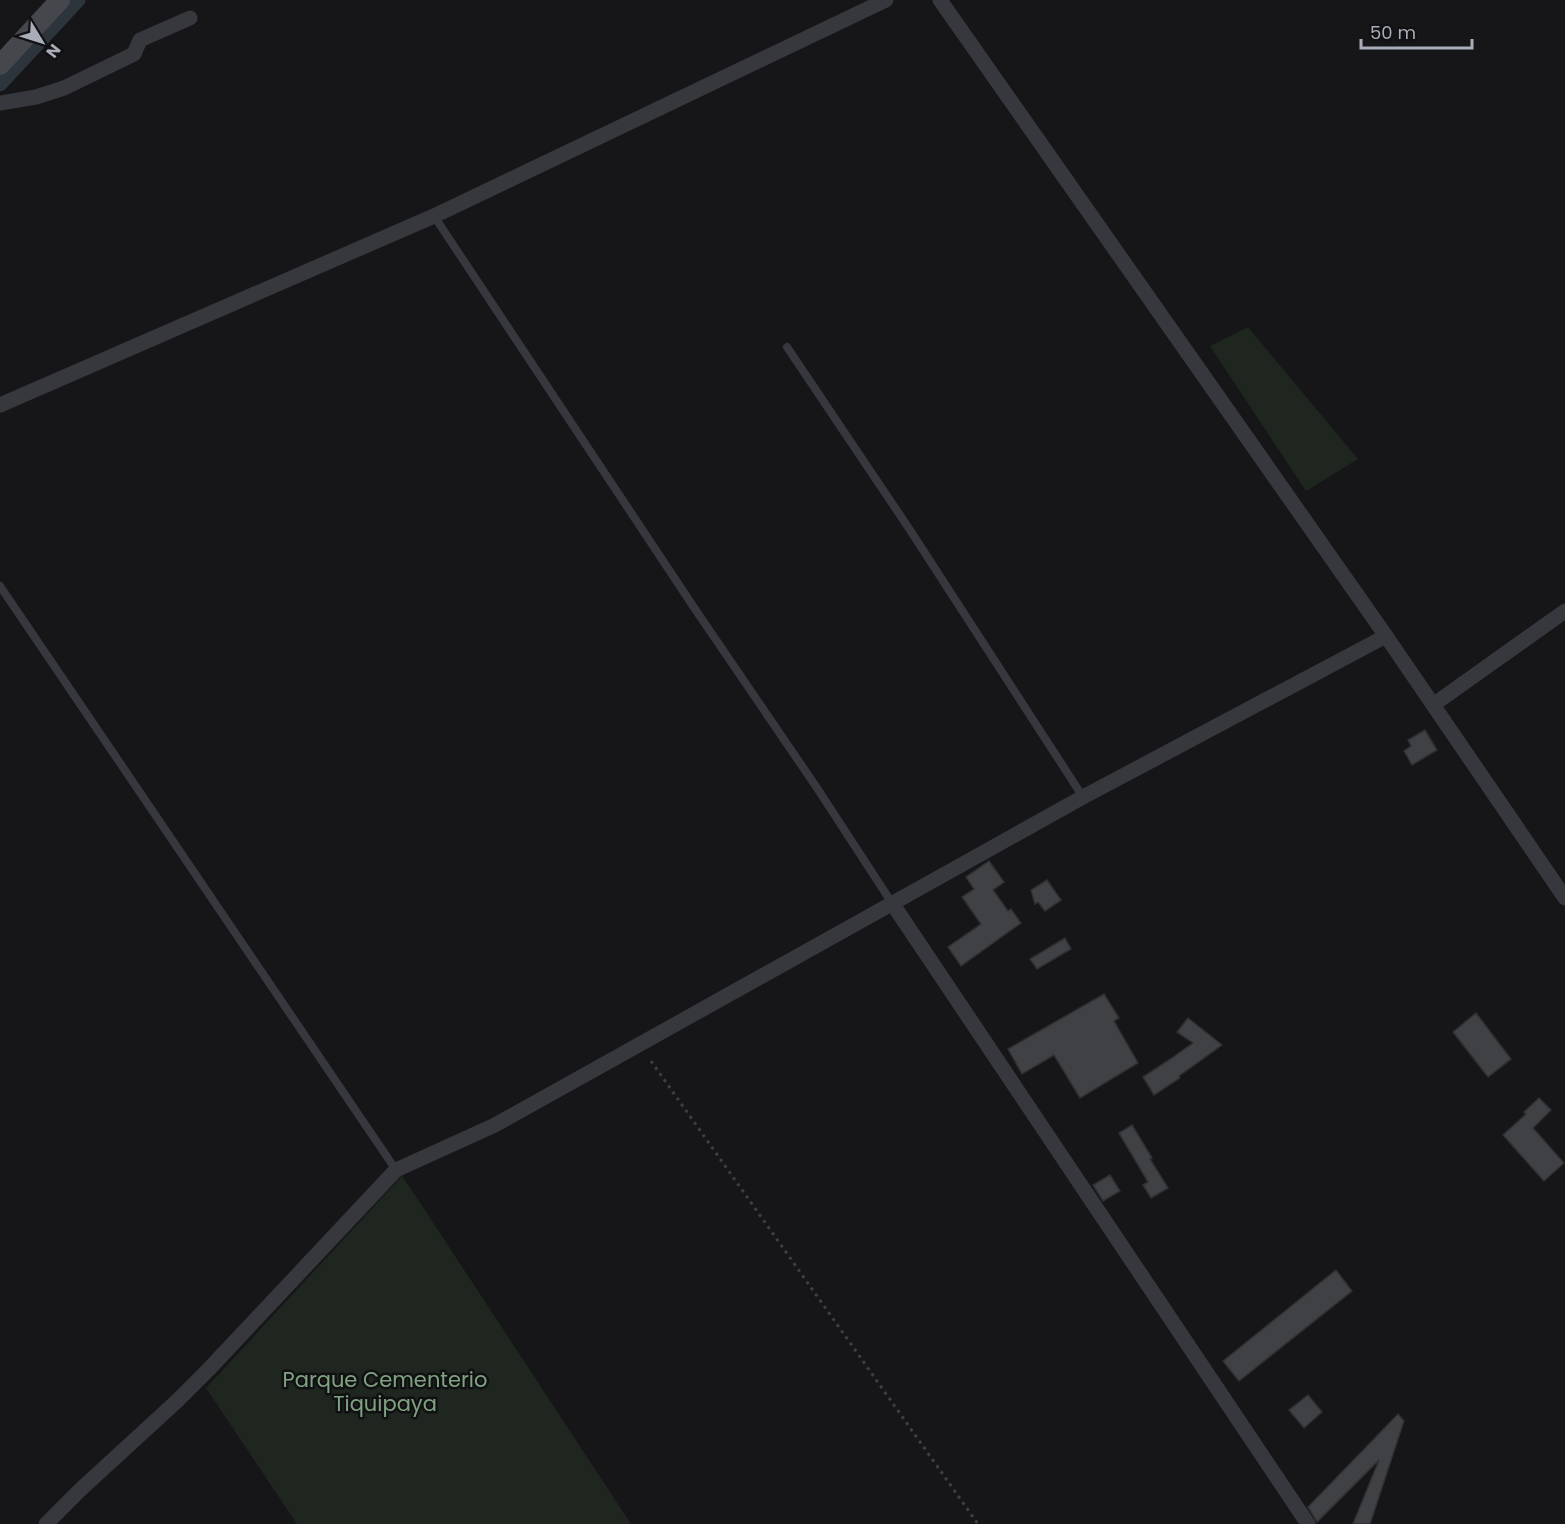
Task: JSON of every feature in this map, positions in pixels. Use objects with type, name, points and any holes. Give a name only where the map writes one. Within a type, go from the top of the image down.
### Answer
[{"type":"street","points":[[0,65],[60,0]]},
{"type":"street","points":[[0,405],[434,216],[886,0]]},
{"type":"street","points":[[940,0],[1386,636],[1565,898]]},
{"type":"street","points":[[0,103],[36,97],[64,88],[134,54],[140,40],[190,18]]},
{"type":"street","points":[[1432,705],[1565,611]]},
{"type":"street","points":[[46,1524],[210,1368],[396,1170],[495,1125],[1083,797],[1386,636]]},
{"type":"street","points":[[892,903],[1308,1524]]},
{"type":"lane","points":[[434,216],[892,903]]},
{"type":"lane","points":[[787,347],[910,530],[1083,797]]},
{"type":"lane","points":[[0,586],[396,1170]]},
{"type":"path","points":[[651,1061],[978,1524]]},
{"type":"green space","points":[[1248,327],[1358,459],[1306,491],[1210,346]]},
{"type":"green space","name":"Parque Cementerio Tiquipaya","points":[[402,1176],[631,1524],[297,1524],[206,1388]]},
{"type":"building","points":[[1425,730],[1437,750],[1412,765],[1404,751],[1411,746],[1408,740]]},
{"type":"building","points":[[989,861],[1004,882],[993,890],[1008,911],[1011,909],[1021,923],[961,966],[948,947],[981,924],[962,897],[974,889],[966,877]]},
{"type":"building","points":[[1047,880],[1061,900],[1045,911],[1038,902],[1035,904],[1031,890]]},
{"type":"building","points":[[1065,938],[1071,949],[1037,969],[1030,959]]},
{"type":"building","points":[[1104,994],[1119,1018],[1114,1021],[1138,1063],[1080,1098],[1054,1055],[1022,1074],[1008,1049]]},
{"type":"building","points":[[1476,1013],[1511,1059],[1488,1077],[1453,1032]]},
{"type":"building","points":[[1188,1018],[1222,1045],[1154,1095],[1143,1077],[1193,1043],[1177,1032]]},
{"type":"building","points":[[1539,1098],[1551,1110],[1533,1128],[1564,1163],[1544,1181],[1503,1135],[1526,1114],[1524,1112]]},
{"type":"building","points":[[1132,1125],[1168,1188],[1151,1198],[1143,1185],[1148,1182],[1119,1133]]},
{"type":"building","points":[[1110,1175],[1120,1191],[1103,1201],[1093,1185]]},
{"type":"building","points":[[1336,1270],[1352,1291],[1239,1381],[1223,1361]]},
{"type":"building","points":[[1308,1395],[1322,1412],[1304,1428],[1289,1410]]},
{"type":"building","points":[[1398,1414],[1404,1421],[1370,1524],[1353,1524],[1379,1460],[1317,1522],[1308,1507]]},
{"type":"waterway","points":[[0,84],[78,0]]}]
